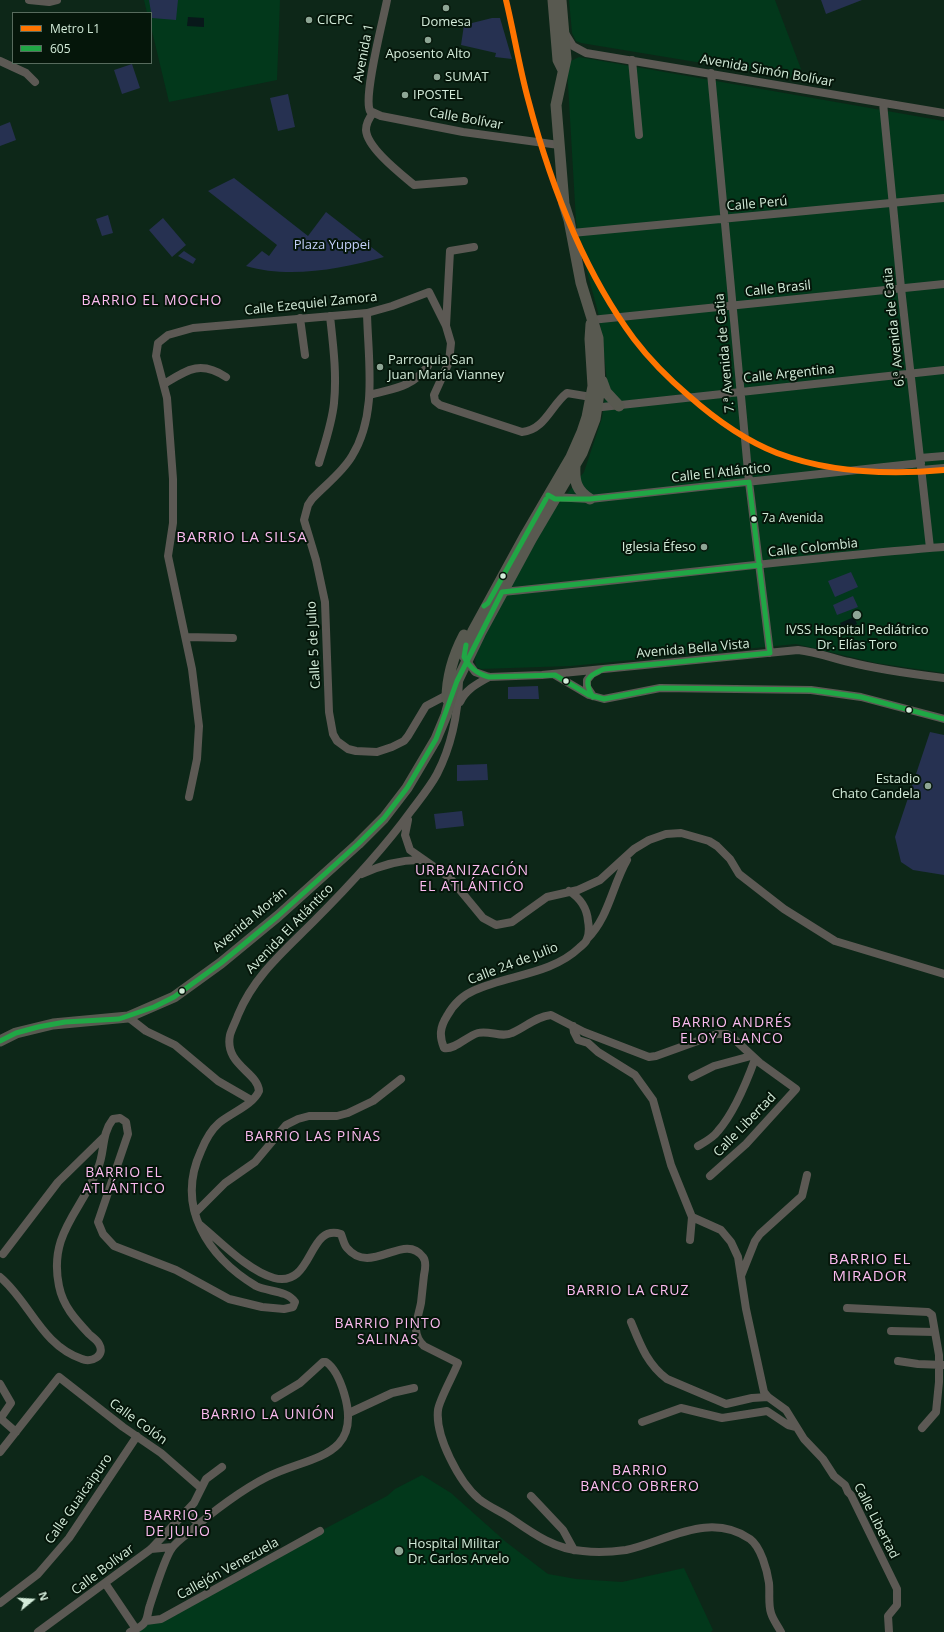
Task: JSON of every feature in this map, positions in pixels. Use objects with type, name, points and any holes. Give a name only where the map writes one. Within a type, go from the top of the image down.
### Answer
[{"type":"main road","points":[[553,0],[558,60],[564,65]]},
{"type":"main road","points":[[561,0],[564,29],[564,65],[556,104],[564,204],[569,220],[581,283],[591,320],[598,338],[601,373],[606,392],[619,406]]},
{"type":"main road","points":[[559,91],[563,104],[571,204],[569,220]]},
{"type":"main road","points":[[591,320],[590,339],[593,373],[593,404]]},
{"type":"main road","points":[[590,499],[582,494],[578,489],[574,476],[578,452],[601,373]]},
{"type":"main road","points":[[467,661],[464,657],[467,642],[488,603],[499,590],[578,452]]},
{"type":"main road","points":[[552,497],[576,465]]},
{"type":"main road","name":"Avenida Morán","points":[[0,1041],[16,1033],[53,1024],[128,1017],[174,997],[221,963],[278,916],[358,844],[384,818],[407,788],[428,755],[446,715],[453,690],[460,678],[499,590]]},
{"type":"main road","name":"Avenida Morán","points":[[446,715],[448,674],[459,644],[478,611],[488,603]]},
{"type":"main road","points":[[459,644],[457,656],[460,678]]},
{"type":"street","points":[[29,0],[50,2],[57,0]]},
{"type":"street","name":"Avenida 1","points":[[372,112],[368,105],[386,0]]},
{"type":"street","name":"Avenida Simón Bolívar","points":[[564,29],[573,46],[586,53],[944,113]]},
{"type":"street","name":"Avenida Simón Bolívar","points":[[564,65],[586,53]]},
{"type":"street","points":[[632,60],[639,135]]},
{"type":"street","points":[[0,61],[26,73],[35,82]]},
{"type":"street","name":"7.ª Avenida de Catia","points":[[711,73],[749,482],[770,653]]},
{"type":"street","name":"6.ª Avenida de Catia","points":[[884,103],[901,288],[930,548]]},
{"type":"street","points":[[372,112],[366,129],[369,141],[394,168],[414,185],[464,181]]},
{"type":"street","name":"Calle Bolívar","points":[[372,112],[381,116],[463,132],[559,145]]},
{"type":"street","name":"Calle Perú","points":[[572,234],[944,198]]},
{"type":"street","points":[[446,326],[450,251],[474,247]]},
{"type":"street","name":"Calle Brasil","points":[[591,320],[944,284]]},
{"type":"street","name":"Calle Ezequiel Zamora","points":[[164,384],[156,356],[158,343],[168,336],[193,328],[367,313],[392,306],[429,292],[446,326]]},
{"type":"street","name":"Calle 5 de Julio","points":[[367,313],[370,395],[365,421],[354,454],[346,465],[312,499],[308,505],[304,520],[325,602],[329,712],[333,734],[340,744],[348,749],[368,752],[383,750],[404,741],[426,706],[447,695]]},
{"type":"street","points":[[319,463],[331,423],[334,402],[335,372],[330,316]]},
{"type":"street","points":[[300,318],[305,355]]},
{"type":"street","name":"Calle Argentina","points":[[446,326],[450,339],[451,352],[449,362],[434,395],[435,401],[440,405],[522,432],[532,430],[541,423],[558,401],[567,393],[593,404],[619,406],[740,391],[944,370]]},
{"type":"street","points":[[370,395],[408,384],[418,378],[428,366]]},
{"type":"street","points":[[189,797],[197,759],[199,726],[195,689],[186,637],[168,556],[173,523],[174,479],[164,384],[192,368],[200,367],[214,370],[226,377]]},
{"type":"street","points":[[921,464],[944,456]]},
{"type":"street","points":[[921,464],[944,468]]},
{"type":"street","name":"Calle El Atlántico","points":[[552,497],[590,499],[921,464]]},
{"type":"street","name":"Calle Colombia","points":[[499,590],[944,547]]},
{"type":"street","points":[[186,637],[233,638]]},
{"type":"street","name":"Avenida Bella Vista","points":[[458,704],[464,694],[489,677],[555,674],[798,650],[818,652],[850,662],[944,678]]},
{"type":"street","points":[[467,661],[475,672],[489,677]]},
{"type":"street","points":[[593,697],[587,687],[587,680],[592,674],[604,669]]},
{"type":"street","points":[[555,674],[564,682],[593,697],[617,697],[641,690],[660,688],[811,690],[860,697],[944,719]]},
{"type":"street","name":"Avenida El Atlántico","points":[[251,1100],[259,1091],[258,1085],[237,1062],[230,1047],[230,1035],[243,1002],[271,963],[357,876],[389,839],[437,774],[453,732],[458,704],[460,678]]},
{"type":"street","points":[[417,803],[406,824],[405,841],[410,850],[455,883],[483,918],[496,925],[512,922],[547,897],[585,887],[600,880],[634,849],[649,840],[666,834],[682,834],[709,841],[723,851],[740,874],[784,909],[835,941],[944,974]]},
{"type":"street","name":"Calle 24 de Julio","points":[[630,854],[597,929],[577,950],[562,960],[537,971],[476,989],[465,996],[448,1013],[440,1033],[443,1046],[448,1049],[476,1033],[512,1033],[545,1016],[557,1016],[573,1026],[649,1057],[656,1056],[688,1043],[722,1033],[733,1038],[753,1058],[796,1089]]},
{"type":"street","points":[[357,876],[387,864],[414,859],[424,860]]},
{"type":"street","points":[[569,891],[578,898],[585,908],[589,922],[587,939]]},
{"type":"street","points":[[0,1277],[13,1289],[48,1337],[62,1349],[74,1356],[86,1360],[93,1360],[100,1354],[101,1350],[99,1344],[78,1321],[63,1300],[56,1268],[62,1234],[96,1176],[104,1137],[113,1119],[123,1119],[128,1128],[128,1134],[98,1222],[103,1234],[114,1246],[176,1270],[229,1299],[262,1307],[284,1309],[293,1307],[294,1302],[289,1296],[257,1286],[231,1266],[205,1239],[198,1224],[195,1212],[192,1180],[201,1151],[215,1127],[251,1100],[218,1081],[174,1045],[142,1029],[128,1017]]},
{"type":"street","points":[[573,1026],[578,1040],[588,1043],[598,1052],[635,1075],[648,1093],[658,1113],[671,1165],[692,1217],[690,1240]]},
{"type":"street","points":[[692,1077],[714,1066],[753,1058],[746,1082],[724,1124],[714,1136],[698,1146]]},
{"type":"street","points":[[195,1212],[225,1183],[255,1162],[286,1125],[298,1119],[309,1116],[337,1116],[348,1113],[373,1101],[401,1079]]},
{"type":"street","name":"Calle Libertad","points":[[710,1176],[746,1144],[796,1089]]},
{"type":"street","points":[[3,1254],[58,1182],[104,1137]]},
{"type":"street","points":[[740,1276],[755,1241],[760,1234],[802,1196],[807,1175]]},
{"type":"street","points":[[631,1322],[647,1359],[668,1379],[726,1404],[752,1398],[768,1397],[762,1385],[740,1276],[738,1257],[727,1235],[712,1225],[692,1217]]},
{"type":"street","points":[[198,1224],[252,1267],[276,1278],[285,1278],[297,1274],[304,1268],[316,1244],[322,1237],[329,1233],[341,1234],[347,1248],[356,1256],[362,1258],[380,1257],[407,1248],[415,1250],[425,1260],[421,1303],[416,1321],[418,1338],[428,1349],[458,1363],[439,1405],[438,1415],[441,1432],[457,1472],[472,1491],[484,1502],[536,1536],[562,1548],[574,1550],[598,1552],[625,1550],[706,1527],[721,1527],[735,1532],[751,1540],[759,1551],[769,1583],[771,1615],[781,1632]]},
{"type":"street","points":[[847,1308],[928,1312],[932,1315],[934,1332],[942,1365],[941,1404],[922,1428]]},
{"type":"street","points":[[891,1331],[934,1332]]},
{"type":"street","points":[[898,1361],[942,1365]]},
{"type":"street","points":[[105,1583],[133,1631],[146,1621],[150,1605],[172,1547],[199,1524],[247,1488],[268,1476],[322,1456],[336,1448],[347,1428],[349,1413],[342,1387],[328,1364],[323,1362],[300,1384],[275,1398]]},
{"type":"street","name":"Calle Colón","points":[[16,1432],[59,1377],[161,1453],[201,1488]]},
{"type":"street","points":[[0,1384],[11,1403],[0,1418],[16,1432],[0,1452]]},
{"type":"street","points":[[349,1413],[392,1393],[414,1388]]},
{"type":"street","name":"Calle Libertad","points":[[768,1397],[786,1410],[804,1439],[823,1459],[834,1476],[845,1484],[897,1589],[897,1605],[888,1616],[890,1632]]},
{"type":"street","points":[[642,1422],[681,1408],[722,1418],[767,1410],[788,1424],[796,1426]]},
{"type":"street","name":"Calle Guaicaipuro","points":[[0,1603],[38,1574],[70,1538],[137,1436]]},
{"type":"street","name":"Calle Bolívar","points":[[38,1632],[150,1549],[186,1512],[198,1497],[206,1479],[222,1467]]},
{"type":"street","points":[[532,1496],[563,1530],[574,1550]]},
{"type":"street","points":[[186,1512],[199,1524]]},
{"type":"street","name":"Callejón Venezuela","points":[[146,1621],[161,1619],[320,1531]]},
{"type":"street","points":[[150,1549],[172,1547]]},
{"type":"shaded area","points":[[144,0],[280,0],[277,80],[169,102],[152,31],[152,12],[147,12]]},
{"type":"shaded area","points":[[569,0],[775,0],[801,69],[793,78],[581,43],[576,41],[572,33]]},
{"type":"shaded area","points":[[188,17],[204,18],[204,27],[187,26]]},
{"type":"shaded area","points":[[579,57],[944,121],[944,673],[876,663],[796,644],[571,666],[481,669],[476,667],[476,654],[495,614],[554,510],[584,472],[602,418],[607,382],[602,335],[598,312],[581,250],[576,221],[567,67],[571,61]]},
{"type":"shaded area","points":[[854,617],[857,624],[843,630],[840,623]]},
{"type":"shaded area","name":"Hospital Militar Dr. Carlos Arvelo","points":[[422,1475],[451,1493],[506,1542],[548,1574],[576,1579],[622,1582],[684,1568],[713,1630],[711,1632],[129,1632],[387,1496],[395,1489]]},
{"type":"green space","points":[[149,0],[178,0],[176,20],[152,18]]},
{"type":"green space","points":[[821,0],[862,0],[826,14]]},
{"type":"green space","points":[[492,18],[500,18],[512,59],[495,57],[496,53],[461,45],[464,25]]},
{"type":"green space","points":[[132,64],[140,88],[122,94],[114,70]]},
{"type":"green space","points":[[288,94],[295,127],[278,131],[270,98]]},
{"type":"green space","points":[[10,122],[16,140],[0,146],[0,126]]},
{"type":"green space","name":"Plaza Yuppei","points":[[234,178],[308,236],[326,212],[384,257],[333,269],[315,271],[280,272],[246,266],[262,251],[269,256],[277,245],[208,191]]},
{"type":"green space","points":[[108,215],[113,233],[102,236],[96,219]]},
{"type":"green space","points":[[163,218],[186,245],[172,257],[149,230]]},
{"type":"green space","points":[[184,251],[196,259],[193,264],[178,256]]},
{"type":"green space","points":[[851,572],[858,587],[835,597],[828,581]]},
{"type":"green space","points":[[853,596],[858,607],[837,615],[833,605]]},
{"type":"green space","points":[[538,686],[539,699],[508,699],[508,687]]},
{"type":"green space","name":"Estadio Chato Candela","points":[[930,732],[944,735],[944,875],[913,870],[901,862],[895,837]]},
{"type":"green space","points":[[487,764],[488,780],[457,781],[457,765]]},
{"type":"green space","points":[[462,811],[464,826],[436,829],[434,814]]},
{"type":"metro line","name":"L1","points":[[506,0],[525,87],[537,131],[557,193],[583,254],[599,284],[615,312],[640,347],[653,362],[699,405],[720,421],[753,442],[777,453],[818,465],[859,471],[923,472],[944,470]]},
{"type":"transit line","name":"605","points":[[548,495],[555,499],[590,499],[749,482]]},
{"type":"transit line","name":"605","points":[[593,697],[588,686],[588,679],[590,676],[604,669],[770,653],[749,482]]},
{"type":"transit line","name":"605","points":[[484,606],[488,603],[546,499]]},
{"type":"transit line","name":"605","points":[[0,1041],[16,1033],[38,1027],[65,1022],[119,1019],[154,1007],[174,997],[221,963],[278,916],[358,844],[384,818],[407,788],[436,739],[457,681],[502,592],[760,565]]},
{"type":"transit line","name":"605","points":[[466,645],[464,657],[466,661],[474,670],[485,676],[555,675],[589,695],[604,699],[660,688],[811,690],[861,697],[944,719]]},
{"type":"place","name":"Domesa","points":[[446,8]]},
{"type":"place","name":"CICPC","points":[[309,20]]},
{"type":"place","name":"Aposento Alto","points":[[428,40]]},
{"type":"place","name":"SUMAT","points":[[437,77]]},
{"type":"place","name":"IPOSTEL","points":[[405,95]]},
{"type":"place","name":"Parroquia San Juan María Vianney","points":[[380,367]]},
{"type":"place","name":"7a Avenida","points":[[754,519]]},
{"type":"place","name":"Iglesia Éfeso","points":[[704,547]]},
{"type":"place","name":"IVSS Hospital Pediátrico Dr. Elías Toro","points":[[857,615]]},
{"type":"place","name":"Estadio Chato Candela","points":[[928,786]]},
{"type":"place","name":"Hospital Militar Dr. Carlos Arvelo","points":[[399,1551]]},
{"type":"district","name":"BARRIO EL MOCHO","points":[[152,301]]},
{"type":"district","name":"BARRIO LA SILSA","points":[[242,538]]},
{"type":"district","name":"URBANIZACIÓN EL ATLÁNTICO","points":[[472,880]]},
{"type":"district","name":"BARRIO ANDRÉS ELOY BLANCO","points":[[732,1032]]},
{"type":"district","name":"BARRIO LAS PIÑAS","points":[[313,1137]]},
{"type":"district","name":"BARRIO EL ATLÁNTICO","points":[[124,1182]]},
{"type":"district","name":"BARRIO EL MIRADOR","points":[[870,1268]]},
{"type":"district","name":"BARRIO LA CRUZ","points":[[628,1291]]},
{"type":"district","name":"BARRIO PINTO SALINAS","points":[[388,1332]]},
{"type":"district","name":"BARRIO LA UNIÓN","points":[[268,1415]]},
{"type":"district","name":"BARRIO BANCO OBRERO","points":[[640,1480]]},
{"type":"district","name":"BARRIO 5 DE JULIO","points":[[178,1524]]}]
